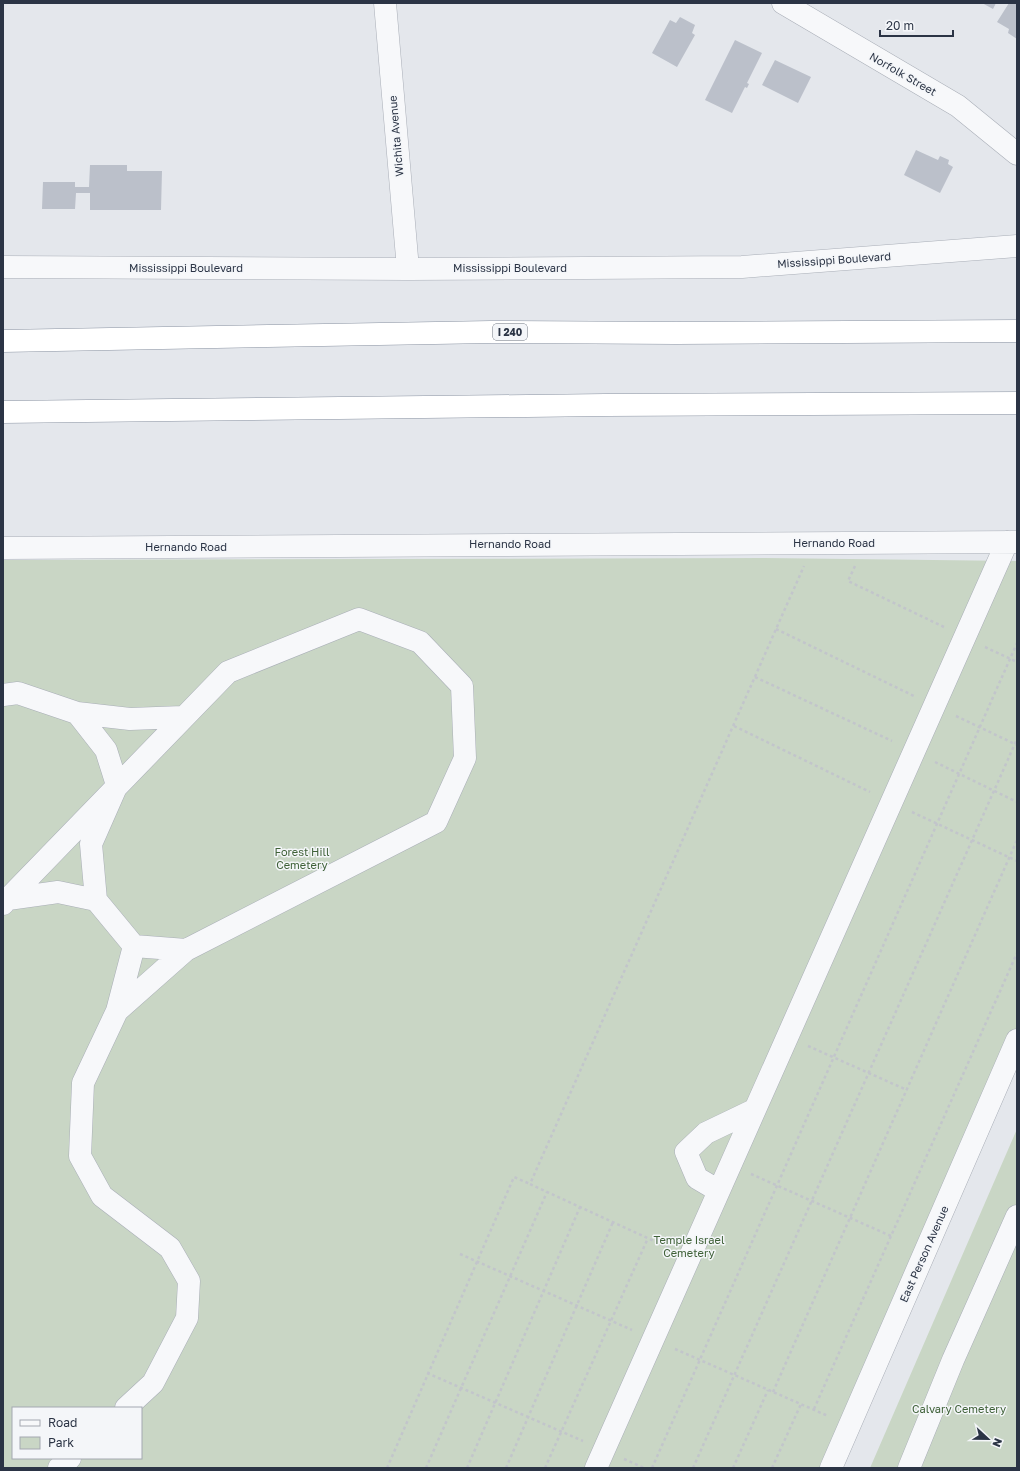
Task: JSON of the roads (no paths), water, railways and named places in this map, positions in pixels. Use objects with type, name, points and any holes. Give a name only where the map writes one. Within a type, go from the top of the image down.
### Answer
[{"type":"highway","name":"I 240","points":[[3,341],[491,332],[1017,332]]},
{"type":"highway","points":[[3,412],[652,404],[1017,404]]},
{"type":"street","name":"Wichita Avenue","points":[[384,3],[408,269]]},
{"type":"street","name":"Norfolk Street","points":[[783,3],[958,106],[1017,154]]},
{"type":"street","name":"Mississippi Boulevard","points":[[3,267],[408,269],[742,267],[1017,246]]},
{"type":"street","name":"Hernando Road","points":[[3,548],[1012,542]]},
{"type":"street","points":[[600,1459],[964,637],[1012,542]]},
{"type":"street","points":[[5,902],[228,672],[359,619],[420,642],[462,686],[465,758],[436,822],[186,950],[118,1011]]},
{"type":"street","points":[[3,695],[18,693],[77,713],[130,719],[183,717]]},
{"type":"street","points":[[77,713],[106,750],[117,785],[91,844],[96,900],[134,946],[186,950]]},
{"type":"street","points":[[5,902],[58,892],[96,900]]},
{"type":"street","points":[[127,1407],[153,1384],[187,1318],[189,1280],[170,1248],[102,1196],[80,1156],[82,1083],[118,1011],[134,946]]},
{"type":"street","name":"East Person Avenue","points":[[830,1468],[1017,1040]]},
{"type":"street","points":[[719,1191],[697,1178],[686,1152],[706,1133],[754,1110]]},
{"type":"street","points":[[909,1468],[953,1360],[1017,1216]]},
{"type":"street","points":[[59,1468],[69,1459]]},
{"type":"park label","name":"Forest Hill Cemetery","points":[[302,858]]},
{"type":"park label","name":"Temple Israel Cemetery","points":[[689,1246]]},
{"type":"park label","name":"Calvary Cemetery","points":[[959,1409]]}]
